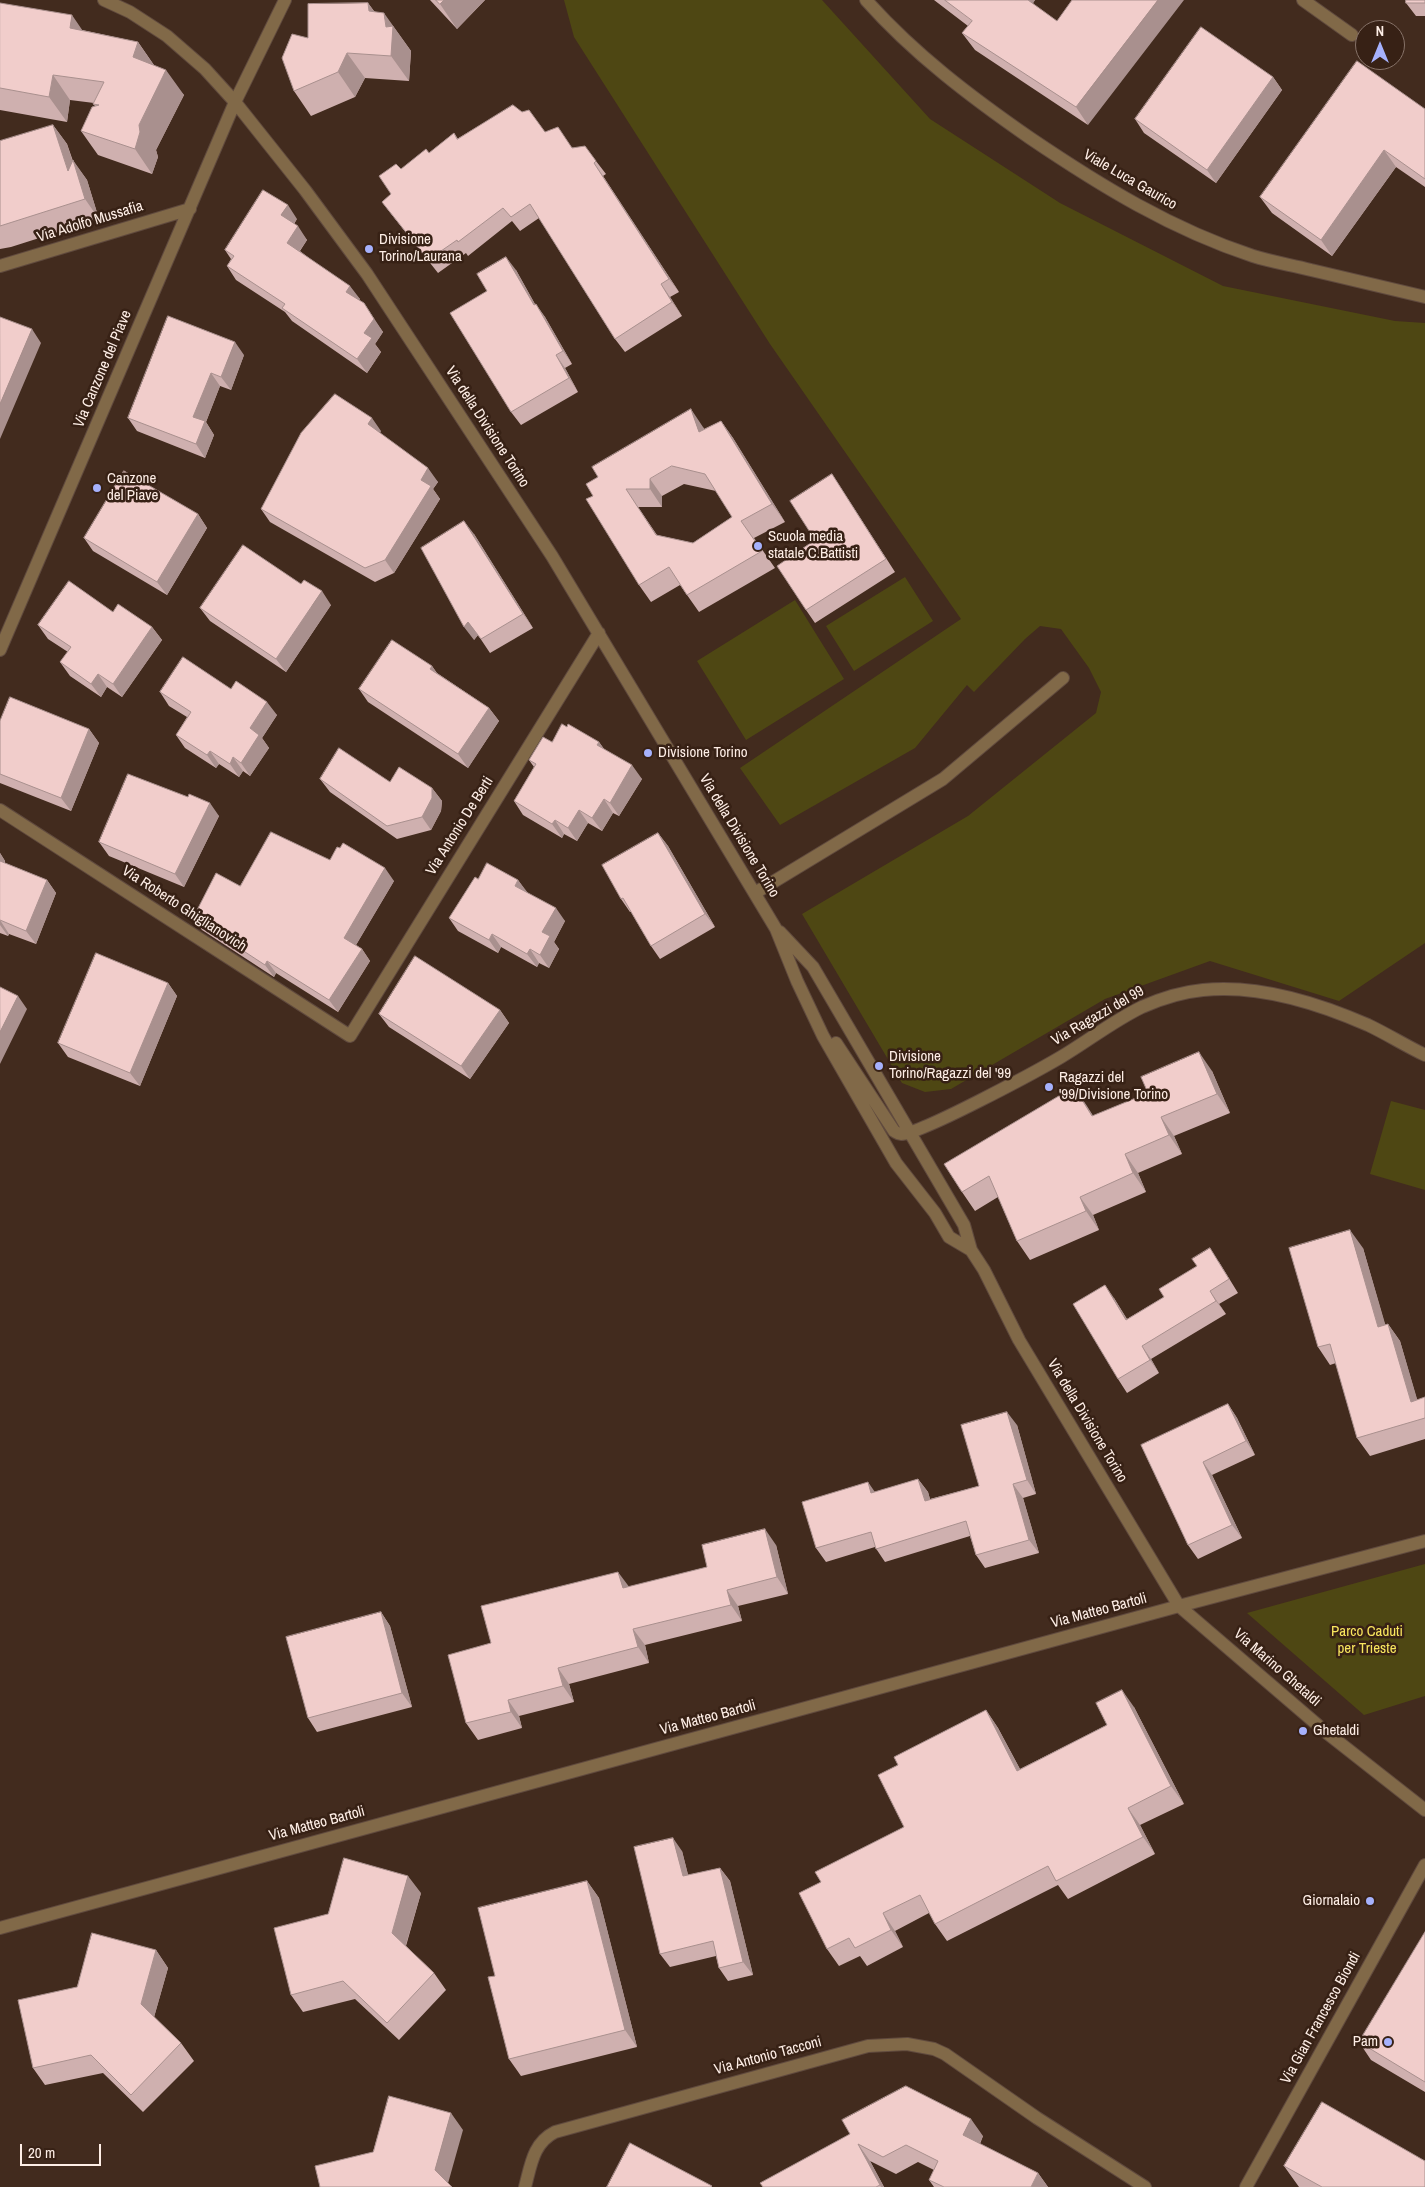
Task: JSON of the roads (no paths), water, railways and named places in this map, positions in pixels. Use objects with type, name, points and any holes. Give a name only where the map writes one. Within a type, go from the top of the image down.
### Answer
[{"type":"street","name":"Via della Divisione Torino","points":[[104,0],[130,12],[167,36],[206,69],[235,102],[367,274],[552,556],[755,893],[776,929],[797,981],[817,1022],[896,1163],[935,1213],[949,1237],[971,1250]]},
{"type":"street","name":"Via Canzone del Piave","points":[[0,650],[235,102],[285,0]]},
{"type":"street","name":"Viale Luca Gaurico","points":[[866,0],[888,24],[934,67],[977,100],[1081,173],[1136,206],[1182,229],[1254,256],[1425,297]]},
{"type":"street","points":[[1303,0],[1352,35]]},
{"type":"street","name":"Via Adolfo Mussafia","points":[[0,266],[190,209]]},
{"type":"street","name":"Via Antonio De Berti","points":[[350,1036],[599,633]]},
{"type":"street","points":[[755,893],[943,779],[1063,678]]},
{"type":"street","name":"Via Roberto Ghiglianovich","points":[[0,810],[350,1036]]},
{"type":"street","name":"Via della Divisione Torino","points":[[776,929],[813,967],[964,1225],[971,1250],[984,1270],[1019,1340],[1180,1606]]},
{"type":"street","name":"Via Ragazzi del 99","points":[[910,1132],[991,1094],[1060,1058],[1140,1008],[1168,997],[1202,990],[1235,988],[1262,992],[1331,1010],[1370,1026],[1425,1055]]},
{"type":"street","points":[[817,1022],[834,1039],[894,1131],[902,1134],[910,1132]]},
{"type":"street","name":"Via Matteo Bartoli","points":[[0,1928],[1425,1541]]},
{"type":"street","name":"Via Marino Ghetaldi","points":[[1180,1606],[1327,1732],[1425,1810]]},
{"type":"street","name":"Via Gian Francesco Biondi","points":[[1246,2187],[1425,1865]]},
{"type":"street","name":"Via Antonio Tacconi","points":[[525,2187],[536,2149],[544,2138],[555,2132],[881,2044],[907,2044],[934,2049],[945,2054],[1037,2118],[1145,2187]]},
{"type":"place","name":"Divisione Torino/Laurana","points":[[369,249]]},
{"type":"place","name":"Canzone del Piave","points":[[97,488]]},
{"type":"place","name":"Scuola media statale C.Battisti","points":[[758,546]]},
{"type":"place","name":"Divisione Torino","points":[[648,753]]},
{"type":"place","name":"Divisione Torino/Ragazzi del '99","points":[[879,1066]]},
{"type":"place","name":"Ragazzi del '99/Divisione Torino","points":[[1049,1087]]},
{"type":"place","name":"Ghetaldi","points":[[1303,1731]]},
{"type":"place","name":"Giornalaio","points":[[1370,1901]]},
{"type":"place","name":"Pam","points":[[1388,2042]]},
{"type":"park label","name":"Parco Caduti per Trieste","points":[[1367,1640]]}]
